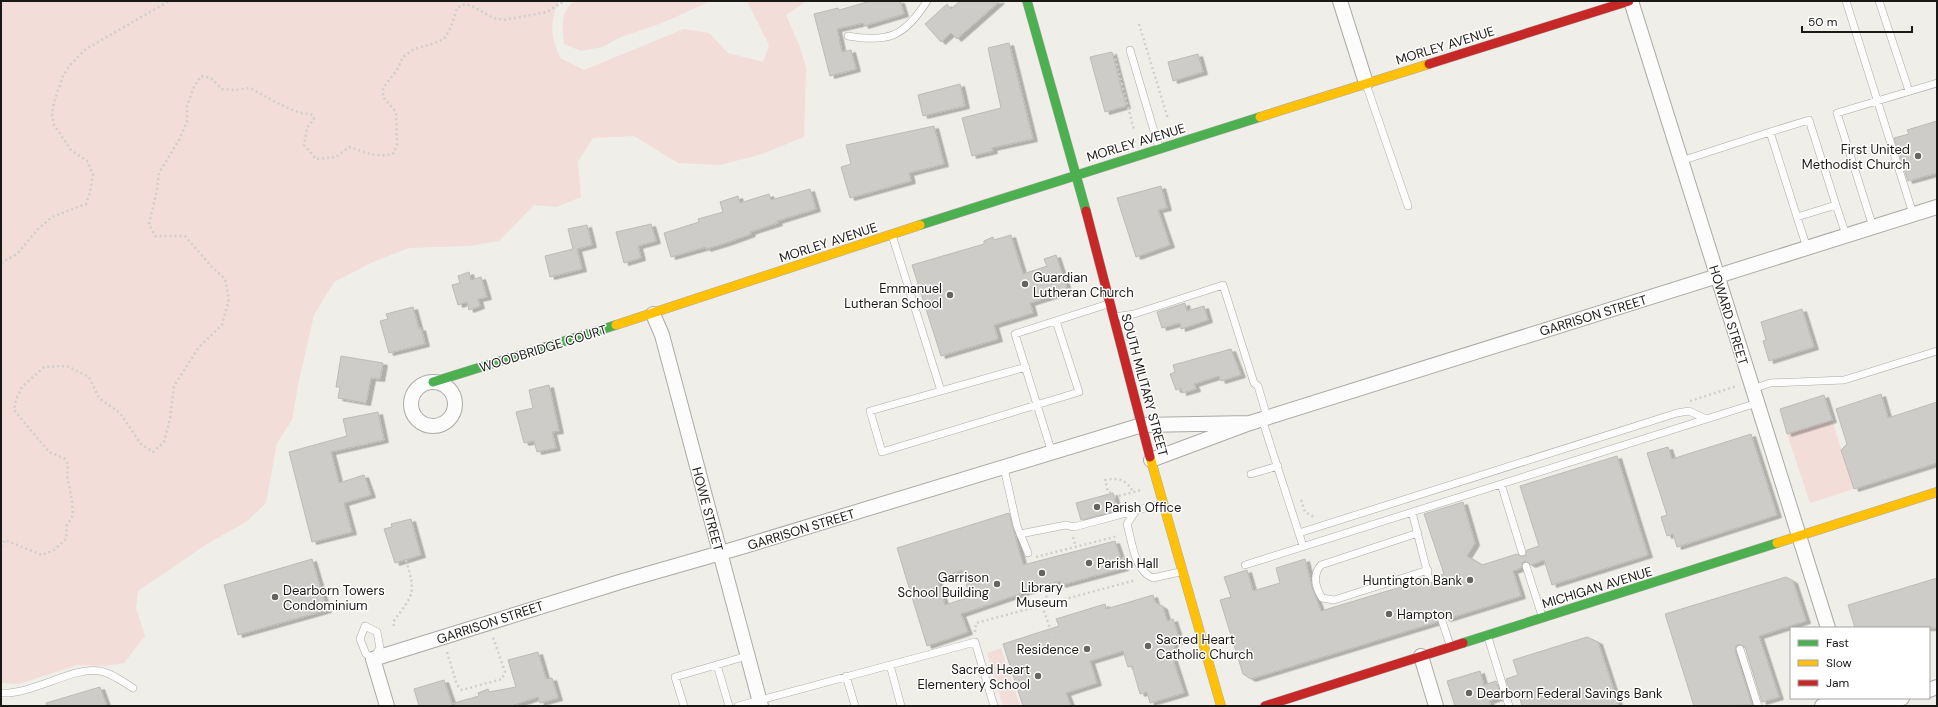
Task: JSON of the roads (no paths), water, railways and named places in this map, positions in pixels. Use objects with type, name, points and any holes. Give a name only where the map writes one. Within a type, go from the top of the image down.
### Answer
[{"type":"street","name":"SOUTH MILITARY STREET","points":[[1027,1],[1076,174],[1162,503],[1221,706]]},
{"type":"street","points":[[1340,1],[1366,83]]},
{"type":"street","name":"MORLEY AVENUE","points":[[653,314],[1076,174],[1630,1]]},
{"type":"street","name":"HOWARD STREET","points":[[1630,1],[1828,627]]},
{"type":"street","name":"GARRISON STREET","points":[[1151,460],[1260,420],[1937,207]]},
{"type":"street","name":"WOODBRIDGE COURT","points":[[433,382],[653,314]]},
{"type":"street","name":"HOWE STREET","points":[[653,314],[661,331],[760,703]]},
{"type":"street","name":"GARRISON STREET","points":[[387,706],[374,659],[615,583],[1004,468],[1142,425],[1260,420]]},
{"type":"street","name":"MICHIGAN AVENUE","points":[[1265,706],[1937,492]]},
{"type":"street","points":[[1421,656],[1436,706]]},
{"type":"street","points":[[1822,706],[1850,700],[1869,706],[1881,705],[1899,699]]},
{"type":"lane","points":[[848,36],[868,39],[885,38],[904,30],[917,17],[927,1]]},
{"type":"lane","points":[[1846,1],[1913,214]]},
{"type":"lane","points":[[1879,1],[1909,91]]},
{"type":"lane","points":[[1130,50],[1159,148]]},
{"type":"lane","points":[[1872,227],[1837,113],[1937,82]]},
{"type":"lane","points":[[1366,83],[1408,206]]},
{"type":"lane","points":[[1681,161],[1809,120],[1846,235]]},
{"type":"lane","points":[[1770,132],[1807,248]]},
{"type":"lane","points":[[1797,217],[1836,205]]},
{"type":"lane","points":[[892,235],[941,391]]},
{"type":"lane","points":[[1114,317],[1134,314],[1223,285],[1254,383],[1258,386],[1260,420],[1278,466],[1303,546]]},
{"type":"lane","points":[[1052,452],[1015,334],[1110,303]]},
{"type":"lane","points":[[1026,367],[870,411],[882,452],[1079,392],[1056,321]]},
{"type":"lane","points":[[1753,389],[1770,383],[1844,380],[1937,351]]},
{"type":"lane","points":[[1245,565],[1757,403]]},
{"type":"lane","points":[[1299,533],[1677,413],[1689,411],[1706,420]]},
{"type":"lane","points":[[1251,474],[1278,466]]},
{"type":"lane","points":[[1004,468],[1020,534],[1030,555]]},
{"type":"lane","points":[[1502,484],[1522,552]]},
{"type":"lane","points":[[1020,534],[1066,525],[1074,527],[1135,512],[1162,503]]},
{"type":"lane","points":[[1135,512],[1127,524],[1142,571],[1147,576],[1158,578],[1183,571]]},
{"type":"lane","points":[[1412,512],[1428,570],[1429,579]]},
{"type":"lane","points":[[1418,533],[1321,565],[1315,575],[1316,582],[1322,598],[1334,600],[1428,570]]},
{"type":"lane","points":[[1526,566],[1542,618]]},
{"type":"lane","points":[[1442,621],[1450,647]]},
{"type":"lane","points":[[1488,635],[1509,706]]},
{"type":"lane","points":[[738,706],[760,703],[846,676],[975,642],[994,706]]},
{"type":"lane","points":[[1740,649],[1758,706]]},
{"type":"lane","points":[[684,706],[675,677],[747,656]]},
{"type":"lane","points":[[890,664],[901,706]]},
{"type":"lane","points":[[717,665],[729,706]]},
{"type":"lane","points":[[1,693],[25,691],[87,671],[100,671],[111,675],[133,688]]},
{"type":"lane","points":[[846,676],[855,706]]},
{"type":"place","name":"First United Methodist Church","points":[[1918,156]]},
{"type":"place","name":"Guardian Lutheran Church","points":[[1025,284]]},
{"type":"place","name":"Emmanuel Lutheran School","points":[[950,295]]},
{"type":"place","name":"Parish Office","points":[[1097,507]]},
{"type":"place","name":"Parish Hall","points":[[1089,563]]},
{"type":"place","name":"Library Museum","points":[[1042,573]]},
{"type":"place","name":"Huntington Bank","points":[[1470,580]]},
{"type":"place","name":"Garrison School Building","points":[[997,584]]},
{"type":"place","name":"Dearborn Towers Condominium","points":[[275,597]]},
{"type":"place","name":"Hampton","points":[[1389,614]]},
{"type":"place","name":"Sacred Heart Catholic Church","points":[[1148,646]]},
{"type":"place","name":"Residence","points":[[1087,649]]},
{"type":"place","name":"Sacred Heart Elementery School","points":[[1038,676]]},
{"type":"place","name":"Dearborn Federal Savings Bank","points":[[1469,693]]}]
